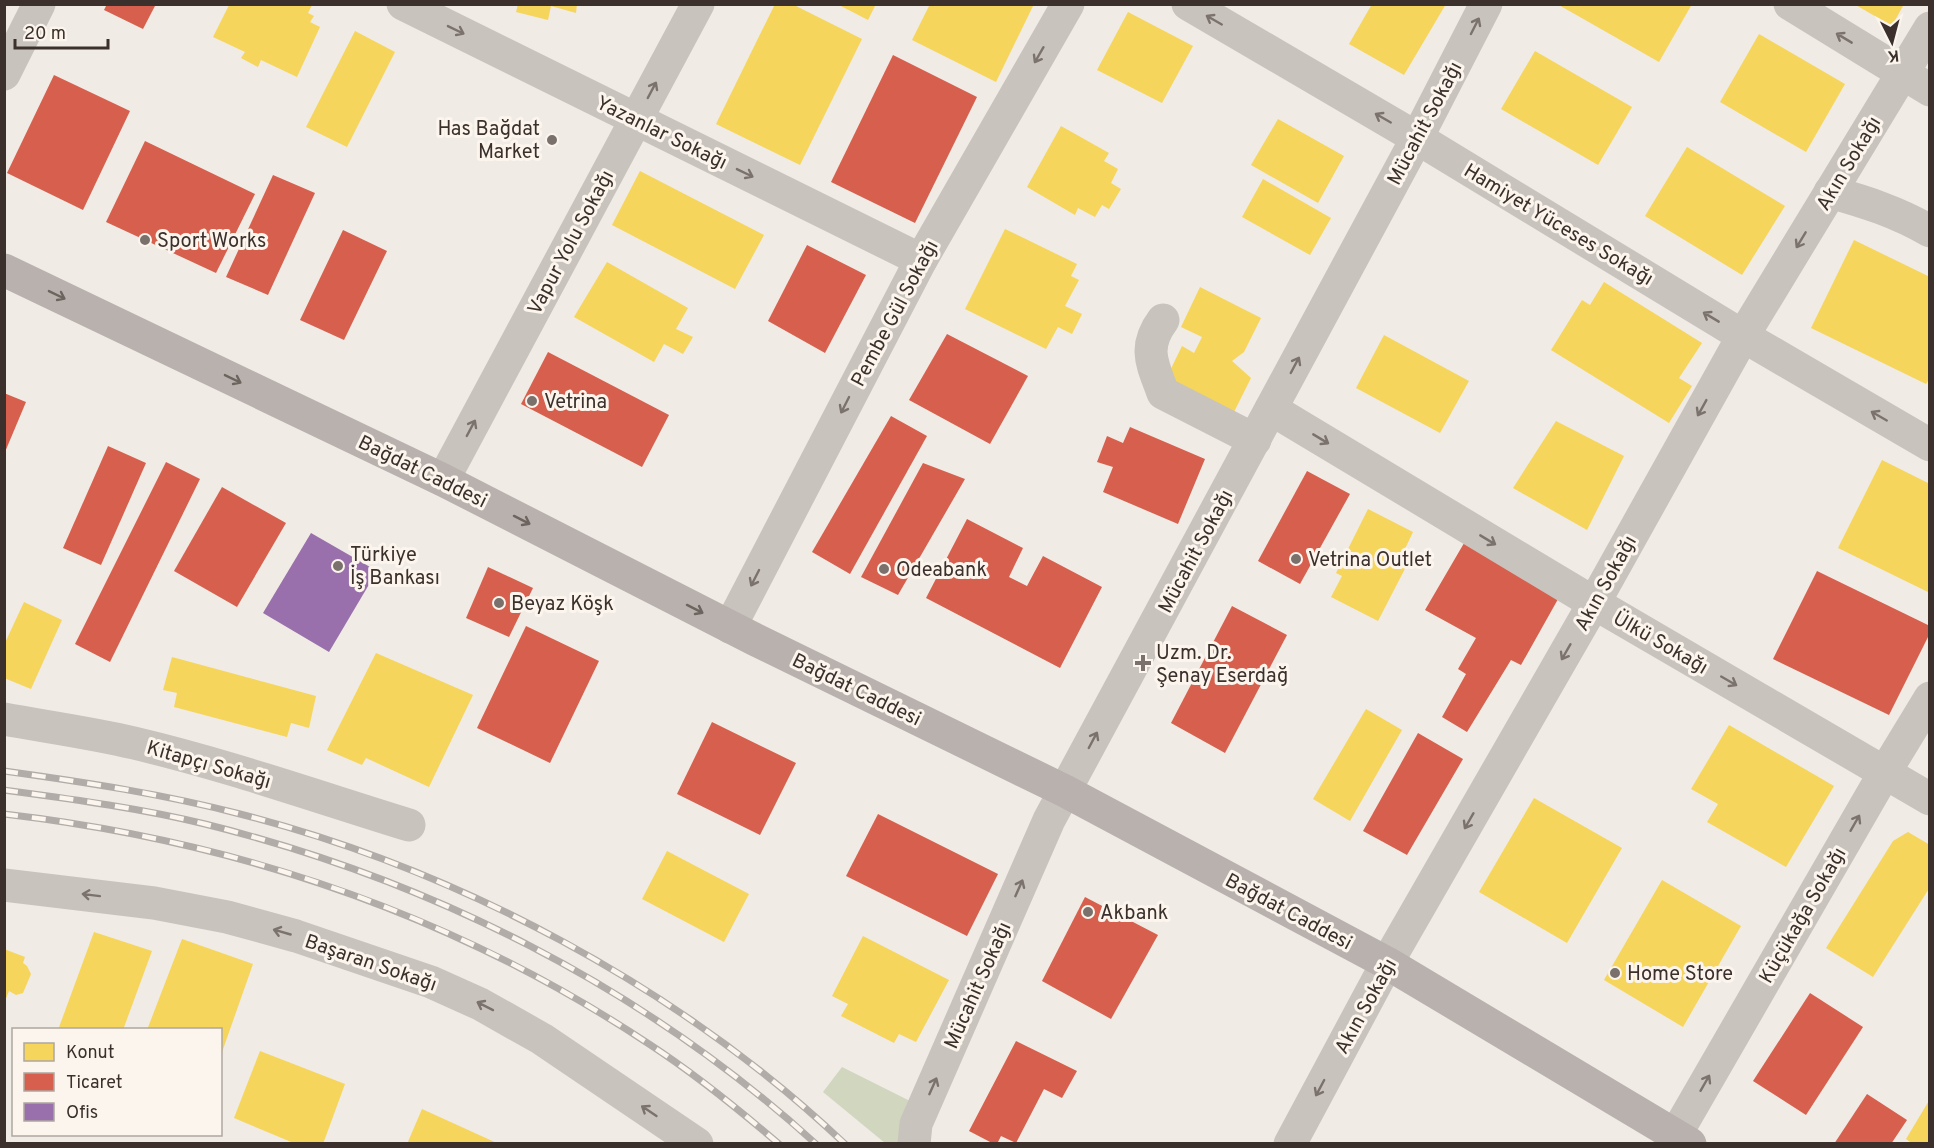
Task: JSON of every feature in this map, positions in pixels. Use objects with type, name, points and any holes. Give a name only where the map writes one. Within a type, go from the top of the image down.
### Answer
[{"type":"main road","name":"Bağdat Caddesi","points":[[4,270],[443,480],[730,627],[1065,791],[1388,963],[1683,1139]]},
{"type":"street","points":[[4,74],[39,4]]},
{"type":"street","name":"Yazanlar Sokağı","points":[[403,4],[921,260]]},
{"type":"street","name":"Vapur Yolu Sokağı","points":[[443,480],[698,4]]},
{"type":"street","name":"Pembe Gül Sokağı","points":[[730,627],[921,260],[1068,4]]},
{"type":"street","name":"Hamiyet Yüceses Sokağı","points":[[1188,4],[1417,138],[1743,336],[1929,445]]},
{"type":"street","name":"Mücahit Sokağı","points":[[915,1143],[916,1124],[1049,820],[1417,138],[1486,4]]},
{"type":"street","points":[[1790,4],[1916,82]]},
{"type":"street","name":"Akın Sokağı","points":[[1290,1143],[1388,963],[1594,603],[1743,336],[1830,192],[1916,82],[1929,28]]},
{"type":"street","points":[[1830,192],[1903,216],[1929,231]]},
{"type":"street","points":[[1163,320],[1154,337],[1150,356],[1163,393],[1255,440]]},
{"type":"street","name":"Ülkü Sokağı","points":[[1271,409],[1594,603],[1929,799]]},
{"type":"street","name":"Küçükağa Sokağı","points":[[1683,1139],[1885,772],[1929,698]]},
{"type":"street","name":"Kitapçı Sokağı","points":[[4,719],[135,743],[273,782],[409,825]]},
{"type":"street","name":"Başaran Sokağı","points":[[4,885],[154,903],[227,917],[296,936],[431,982],[462,995],[515,1023],[697,1143]]},
{"type":"green space","points":[[842,1067],[918,1105],[898,1143],[885,1143],[823,1092]]},
{"type":"building: Konut","points":[[518,4],[577,4],[576,13],[551,6],[548,20],[516,12]]},
{"type":"building: Konut","points":[[775,4],[792,4],[862,39],[800,165],[716,124]]},
{"type":"building: Konut","points":[[837,4],[876,4],[868,20]]},
{"type":"building: Konut","points":[[930,4],[1034,4],[996,82],[912,40]]},
{"type":"building: Konut","points":[[1372,4],[1446,4],[1404,75],[1349,44]]},
{"type":"building: Konut","points":[[1557,4],[1692,4],[1659,62]]},
{"type":"building: Konut","points":[[1854,4],[1904,4],[1892,26]]},
{"type":"building: Konut","points":[[229,5],[312,5],[308,13],[314,16],[310,22],[320,27],[297,77],[261,60],[258,67],[241,58],[245,52],[213,37]]},
{"type":"building: Konut","points":[[1128,12],[1193,46],[1162,103],[1097,70]]},
{"type":"building: Konut","points":[[355,31],[395,52],[347,147],[306,127]]},
{"type":"building: Konut","points":[[1759,34],[1845,84],[1806,152],[1720,102]]},
{"type":"building: Konut","points":[[1535,51],[1632,107],[1598,165],[1501,109]]},
{"type":"building: Konut","points":[[1278,119],[1344,156],[1318,203],[1251,165]]},
{"type":"building: Konut","points":[[1061,126],[1109,153],[1104,161],[1118,169],[1111,183],[1121,189],[1109,209],[1102,205],[1095,217],[1078,208],[1075,215],[1027,187]]},
{"type":"building: Konut","points":[[1687,147],[1785,206],[1742,275],[1645,216]]},
{"type":"building: Konut","points":[[640,171],[764,235],[735,289],[612,225]]},
{"type":"building: Konut","points":[[1263,179],[1331,218],[1310,255],[1242,217]]},
{"type":"building: Konut","points":[[1005,229],[1077,264],[1071,276],[1079,280],[1065,306],[1082,314],[1072,334],[1058,327],[1046,349],[965,309]]},
{"type":"building: Konut","points":[[1854,240],[1930,277],[1930,378],[1926,384],[1811,328]]},
{"type":"building: Konut","points":[[607,262],[688,308],[676,329],[693,337],[683,354],[664,344],[654,362],[574,317]]},
{"type":"building: Konut","points":[[1604,282],[1702,343],[1679,378],[1692,386],[1669,423],[1551,350],[1582,300],[1590,305]]},
{"type":"building: Konut","points":[[1200,287],[1261,318],[1244,352],[1232,361],[1251,378],[1233,414],[1165,381],[1182,346],[1194,353],[1202,337],[1181,327]]},
{"type":"building: Konut","points":[[1384,335],[1469,381],[1440,433],[1356,388]]},
{"type":"building: Konut","points":[[1556,421],[1624,456],[1587,530],[1513,488]]},
{"type":"building: Konut","points":[[1882,460],[1930,484],[1930,593],[1838,548]]},
{"type":"building: Konut","points":[[1368,509],[1413,532],[1404,551],[1410,559],[1378,621],[1331,597],[1342,576],[1336,573]]},
{"type":"building: Konut","points":[[24,602],[62,620],[31,689],[4,678],[4,645]]},
{"type":"building: Konut","points":[[376,653],[473,695],[429,787],[366,758],[362,765],[327,750]]},
{"type":"building: Konut","points":[[172,657],[316,696],[309,728],[291,723],[287,737],[174,707],[177,693],[163,690]]},
{"type":"building: Konut","points":[[1366,709],[1402,730],[1350,821],[1313,799]]},
{"type":"building: Konut","points":[[1729,725],[1834,786],[1786,867],[1707,822],[1718,804],[1691,789]]},
{"type":"building: Konut","points":[[1534,798],[1622,848],[1567,943],[1479,892]]},
{"type":"building: Konut","points":[[1908,832],[1930,845],[1930,887],[1873,977],[1826,948],[1893,841]]},
{"type":"building: Konut","points":[[667,851],[749,894],[724,942],[642,899]]},
{"type":"building: Konut","points":[[1662,880],[1741,926],[1683,1027],[1604,980]]},
{"type":"building: Konut","points":[[94,932],[152,951],[124,1028],[59,1028]]},
{"type":"building: Konut","points":[[863,936],[949,980],[916,1042],[899,1034],[894,1043],[841,1016],[848,1004],[832,996]]},
{"type":"building: Konut","points":[[182,939],[253,964],[222,1052],[222,1028],[148,1028]]},
{"type":"building: Konut","points":[[4,949],[25,957],[23,963],[31,974],[23,993],[16,995],[9,991],[5,1001]]},
{"type":"building: Konut","points":[[260,1051],[345,1084],[323,1144],[296,1144],[234,1118]]},
{"type":"building: Konut","points":[[1930,1099],[1930,1144],[1913,1144],[1906,1139]]},
{"type":"building: Konut","points":[[422,1109],[499,1144],[407,1144]]},
{"type":"building: Ticaret","points":[[107,4],[156,4],[143,29],[104,10]]},
{"type":"building: Ticaret","points":[[893,55],[977,97],[915,223],[831,182]]},
{"type":"building: Ticaret","points":[[54,75],[130,111],[83,210],[7,173]]},
{"type":"building: Ticaret","points":[[145,141],[255,194],[216,273],[106,222]]},
{"type":"building: Ticaret","points":[[273,175],[315,193],[268,295],[226,277]]},
{"type":"building: Ticaret","points":[[343,230],[387,251],[344,340],[300,320]]},
{"type":"building: Ticaret","points":[[807,245],[866,275],[825,353],[768,321]]},
{"type":"building: Ticaret","points":[[947,334],[1028,376],[990,444],[909,400]]},
{"type":"building: Ticaret","points":[[548,352],[669,415],[642,467],[521,404]]},
{"type":"building: Ticaret","points":[[4,393],[26,402],[5,452],[4,452]]},
{"type":"building: Ticaret","points":[[891,416],[927,436],[850,574],[812,552]]},
{"type":"building: Ticaret","points":[[1130,427],[1205,459],[1178,524],[1103,492],[1113,467],[1097,462],[1107,436],[1123,443]]},
{"type":"building: Ticaret","points":[[108,446],[146,463],[101,565],[63,548]]},
{"type":"building: Ticaret","points":[[166,462],[200,479],[110,662],[75,644]]},
{"type":"building: Ticaret","points":[[923,463],[965,479],[898,595],[861,577]]},
{"type":"building: Ticaret","points":[[1307,471],[1350,494],[1300,584],[1258,561]]},
{"type":"building: Ticaret","points":[[222,487],[286,523],[237,607],[174,571]]},
{"type":"building: Ticaret","points":[[967,519],[1023,548],[1009,577],[1027,586],[1043,556],[1102,587],[1060,668],[926,598]]},
{"type":"building: Ticaret","points":[[1467,538],[1562,592],[1521,665],[1511,660],[1467,732],[1442,717],[1466,674],[1458,669],[1476,638],[1425,610]]},
{"type":"building: Ticaret","name":"Beyaz Köşk","points":[[488,567],[533,588],[509,637],[466,618]]},
{"type":"building: Ticaret","points":[[1817,571],[1930,626],[1930,633],[1889,715],[1773,659]]},
{"type":"building: Ticaret","points":[[1232,606],[1287,635],[1225,753],[1171,723]]},
{"type":"building: Ticaret","points":[[526,626],[599,661],[550,763],[477,728]]},
{"type":"building: Ticaret","points":[[712,722],[796,763],[760,835],[677,794]]},
{"type":"building: Ticaret","points":[[1418,733],[1463,759],[1407,855],[1363,831]]},
{"type":"building: Ticaret","points":[[878,814],[998,874],[967,936],[846,876]]},
{"type":"building: Ticaret","points":[[1085,897],[1158,935],[1111,1019],[1042,981]]},
{"type":"building: Ticaret","points":[[1810,993],[1863,1027],[1806,1115],[1753,1081]]},
{"type":"building: Ticaret","points":[[1016,1041],[1077,1071],[1062,1098],[1044,1089],[1016,1143],[1001,1136],[997,1144],[994,1144],[969,1131]]},
{"type":"building: Ticaret","points":[[1867,1094],[1907,1120],[1891,1144],[1834,1144]]},
{"type":"building: Ofis","points":[[311,533],[377,571],[329,652],[263,613]]},
{"type":"railway","points":[[4,771],[123,789],[240,814],[322,838],[404,867],[484,902],[563,942],[639,986],[712,1034],[781,1087],[845,1144]]},
{"type":"railway","points":[[4,790],[80,800],[205,824],[289,847],[452,908],[530,946],[606,989],[679,1036],[749,1087],[816,1144]]},
{"type":"railway","points":[[4,814],[91,826],[176,843],[259,864],[341,890],[420,921],[498,957],[575,998],[683,1067],[779,1144]]},
{"type":"place","name":"Has Bağdat Market","points":[[552,140]]},
{"type":"place","name":"Sport Works","points":[[145,240]]},
{"type":"place","name":"Vetrina","points":[[532,401]]},
{"type":"place","name":"Vetrina Outlet","points":[[1296,559]]},
{"type":"place","name":"Türkiye İş Bankası","points":[[338,566]]},
{"type":"place","name":"Odeabank","points":[[884,569]]},
{"type":"place","name":"Beyaz Köşk","points":[[499,603]]},
{"type":"place","name":"Uzm. Dr. Şenay Eserdağ","points":[[1143,663]]},
{"type":"place","name":"Akbank","points":[[1088,912]]},
{"type":"place","name":"Home Store","points":[[1615,973]]}]
